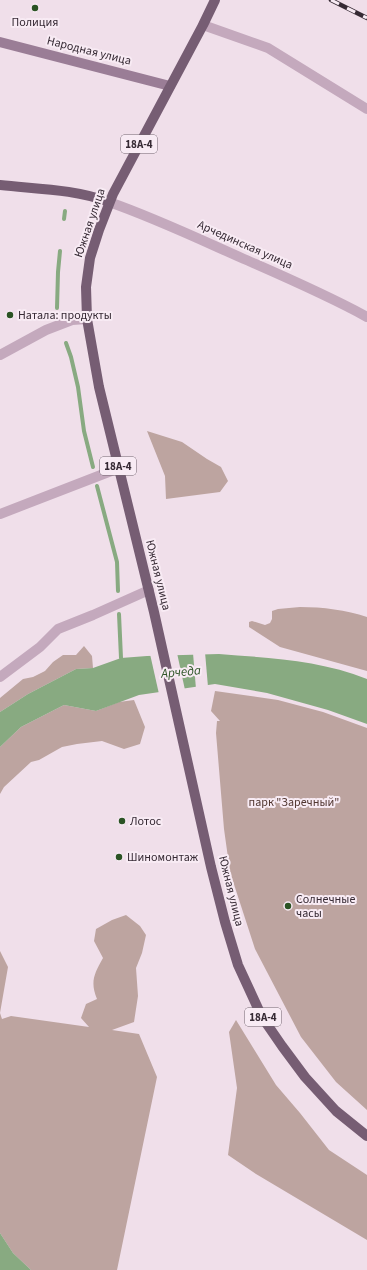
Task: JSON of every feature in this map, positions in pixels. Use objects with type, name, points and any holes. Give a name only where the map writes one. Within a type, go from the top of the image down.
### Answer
[{"type":"main road","name":"Южная улица","points":[[215,0],[109,202],[90,258],[86,287],[87,319],[99,387],[154,612],[176,716],[224,922],[241,971],[262,1017],[305,1077],[336,1111],[367,1136]]},
{"type":"main road","points":[[0,185],[64,191],[95,196],[109,202]]},
{"type":"street","points":[[203,25],[268,48],[367,108]]},
{"type":"street","name":"Народная улица","points":[[0,42],[170,86]]},
{"type":"street","name":"Арчединская улица","points":[[109,202],[174,227],[367,317]]},
{"type":"street","points":[[0,355],[46,330],[72,320],[87,319]]},
{"type":"street","points":[[0,514],[118,468]]},
{"type":"street","points":[[0,677],[40,647],[58,629],[148,590]]},
{"type":"green space","points":[[147,431],[182,442],[221,467],[228,481],[220,492],[166,499],[165,476]]},
{"type":"green space","points":[[300,607],[334,609],[367,617],[367,671],[280,647],[249,627],[249,622],[252,621],[265,625],[270,623],[272,619],[272,611]]},
{"type":"green space","points":[[84,646],[92,656],[93,668],[76,669],[28,694],[0,712],[0,698],[23,679],[33,677],[45,671],[53,662],[63,655],[76,655]]},
{"type":"green space","name":"парк \"Заречный\"","points":[[215,691],[278,700],[323,712],[367,728],[367,1110],[336,1082],[301,1037],[255,949],[230,872],[224,829],[216,733],[217,721],[220,721],[211,711]]},
{"type":"green space","points":[[134,700],[145,727],[140,744],[124,749],[102,741],[62,747],[39,760],[31,762],[4,787],[0,794],[0,747],[21,727],[64,705],[96,711],[119,702]]},
{"type":"green space","points":[[126,915],[140,926],[146,935],[142,953],[136,968],[138,996],[134,1022],[112,1030],[139,1034],[157,1077],[117,1270],[31,1270],[13,1253],[0,1233],[0,1013],[2,1019],[11,1016],[89,1027],[81,1018],[86,1004],[97,999],[93,983],[97,969],[103,958],[94,941],[96,929],[112,920]]},
{"type":"green space","points":[[0,951],[8,967],[0,1013]]},
{"type":"green space","points":[[236,1020],[276,1085],[329,1150],[367,1175],[367,1240],[256,1174],[228,1155],[237,1088],[229,1032]]},
{"type":"water","name":"Арчеда","points":[[219,654],[313,664],[367,679],[367,724],[328,710],[267,693],[215,684],[139,695],[96,711],[64,705],[21,727],[0,747],[0,712],[28,694],[76,669],[93,668],[121,658]]},
{"type":"water","points":[[0,1233],[13,1253],[31,1270],[0,1270]]},
{"type":"pier","points":[[205,652],[208,687],[196,689],[193,653]]},
{"type":"pier","points":[[177,653],[185,690],[159,694],[150,654]]},
{"type":"waterway","points":[[64,219],[65,211]]},
{"type":"waterway","points":[[57,308],[60,251]]},
{"type":"waterway","points":[[66,343],[78,387],[84,431],[93,467]]},
{"type":"waterway","points":[[97,486],[117,562],[118,591]]},
{"type":"waterway","points":[[119,614],[121,658]]},
{"type":"railway","points":[[331,0],[367,18]]},
{"type":"place","name":"Полиция","points":[[35,8]]},
{"type":"place","name":"Натала: продукты","points":[[10,315]]},
{"type":"place","name":"Лотос","points":[[122,821]]},
{"type":"place","name":"Шиномонтаж","points":[[119,857]]},
{"type":"place","name":"Солнечные часы","points":[[288,906]]}]
